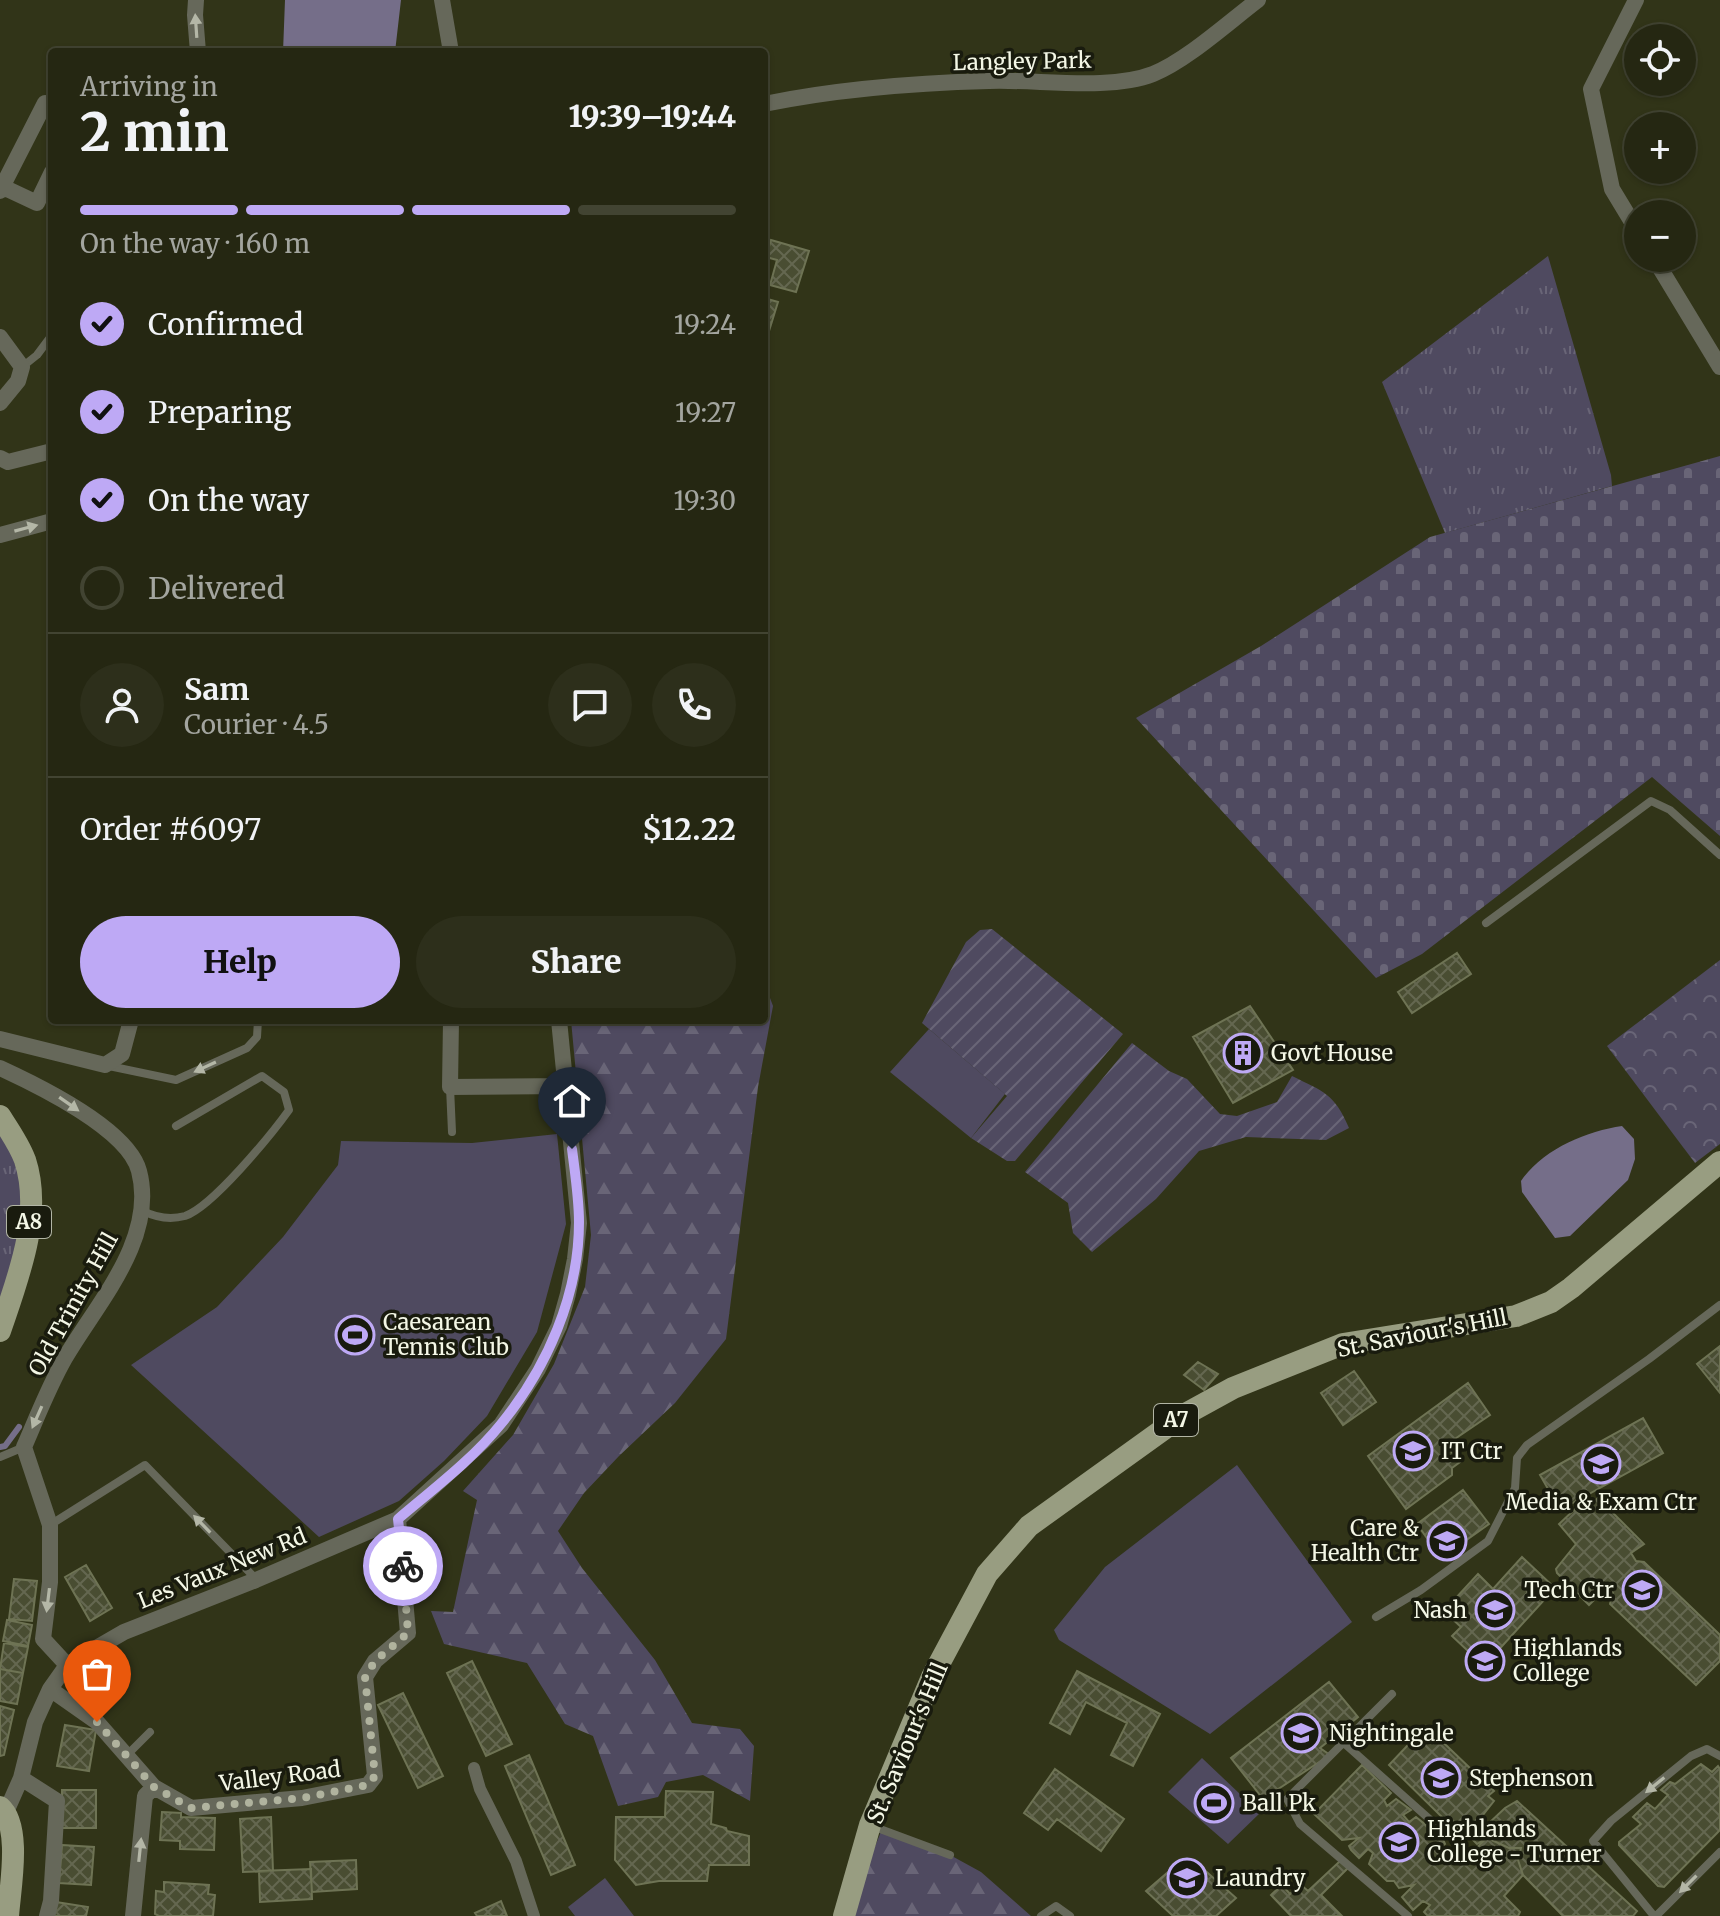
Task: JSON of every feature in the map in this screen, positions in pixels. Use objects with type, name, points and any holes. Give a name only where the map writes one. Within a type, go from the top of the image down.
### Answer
[{"type":"main road","name":"A8","points":[[0,1116],[25,1160],[30,1186],[29,1232],[18,1279],[0,1331]]},
{"type":"main road","name":"St. Saviour's Hill","points":[[844,1916],[870,1825],[932,1677],[987,1574],[1029,1526],[1182,1416],[1233,1388],[1343,1344],[1516,1316],[1551,1302],[1720,1162]]},
{"type":"main road","points":[[3,1809],[13,1840],[8,1916]]},
{"type":"street","points":[[196,0],[198,48]]},
{"type":"street","points":[[442,0],[450,48]]},
{"type":"street","name":"Langley Park","points":[[768,103],[855,90],[989,80],[1121,82],[1154,74],[1258,0]]},
{"type":"street","points":[[1624,209],[1612,189],[1591,89],[1636,0]]},
{"type":"street","points":[[48,104],[45,103],[1,189],[37,203],[48,180]]},
{"type":"street","points":[[1662,272],[1720,367]]},
{"type":"street","points":[[0,337],[22,367],[18,381],[0,403]]},
{"type":"street","points":[[0,458],[8,462],[48,452]]},
{"type":"street","points":[[0,535],[48,522]]},
{"type":"street","points":[[0,1039],[105,1065],[122,1054],[130,1024]]},
{"type":"street","points":[[451,1024],[450,1087],[566,1086]]},
{"type":"street","name":"Les Vaux New Rd","points":[[67,1665],[124,1632],[398,1519],[501,1425],[538,1369],[559,1326],[568,1294],[579,1223],[559,1024]]},
{"type":"street","name":"Old Trinity Hill","points":[[0,1068],[48,1090],[101,1126],[128,1151],[139,1170],[143,1211],[135,1242],[63,1360],[24,1447]]},
{"type":"street","points":[[3,1809],[21,1778],[35,1722],[50,1689],[67,1665],[43,1639],[50,1582],[50,1525],[24,1447]]},
{"type":"street","name":"Valley Road","points":[[50,1689],[97,1722],[154,1787],[191,1808],[302,1798],[368,1785],[375,1776],[365,1677],[375,1661],[408,1633],[398,1519]]},
{"type":"street","points":[[474,1768],[480,1789],[516,1861],[534,1916]]},
{"type":"street","points":[[21,1778],[57,1801],[51,1901],[47,1916]]},
{"type":"street","points":[[133,1916],[145,1796],[154,1787]]},
{"type":"lane","points":[[22,367],[48,340]]},
{"type":"lane","points":[[1486,923],[1651,801],[1670,810],[1720,855]]},
{"type":"lane","points":[[105,1065],[176,1080],[247,1048],[257,1037],[258,1024]]},
{"type":"lane","points":[[143,1211],[156,1218],[184,1216],[206,1203],[289,1110],[284,1092],[262,1076],[176,1126]]},
{"type":"lane","points":[[450,1087],[452,1132]]},
{"type":"lane","points":[[1376,1617],[1421,1590],[1488,1541],[1515,1488],[1517,1458],[1527,1445],[1720,1305]]},
{"type":"lane","points":[[0,1457],[24,1447]]},
{"type":"lane","points":[[50,1525],[145,1465],[256,1580]]},
{"type":"lane","points":[[1392,1694],[1287,1799],[1300,1824],[1408,1916]]},
{"type":"lane","points":[[127,1755],[150,1732]]},
{"type":"lane","points":[[1345,1744],[1444,1832]]},
{"type":"lane","points":[[1720,1756],[1707,1749],[1691,1756],[1611,1821],[1593,1841],[1655,1916],[1720,1852]]},
{"type":"lane","points":[[870,1825],[950,1855]]},
{"type":"lane","points":[[1041,1916],[1056,1906],[1070,1916]]},
{"type":"green space","points":[[1548,256],[1612,486],[1445,533],[1382,382]]},
{"type":"green space","points":[[1720,456],[1720,836],[1652,777],[1422,954],[1376,978],[1136,718],[1261,646],[1430,537]]},
{"type":"green space","points":[[992,929],[1123,1034],[1015,1161],[1007,1161],[971,1138],[1007,1096],[922,1023],[966,942],[980,930]]},
{"type":"green space","points":[[1720,960],[1720,1144],[1695,1163],[1607,1046]]},
{"type":"green space","points":[[768,993],[773,1006],[758,1087],[726,1339],[675,1403],[584,1493],[558,1531],[582,1568],[655,1660],[692,1723],[740,1729],[754,1746],[750,1801],[703,1775],[666,1782],[658,1797],[618,1806],[593,1736],[565,1724],[527,1663],[444,1644],[431,1611],[453,1612],[477,1500],[463,1491],[513,1435],[554,1364],[585,1287],[591,1235],[571,1024],[768,1024]]},
{"type":"green space","points":[[929,1029],[1005,1094],[971,1138],[890,1072]]},
{"type":"green space","points":[[1132,1043],[1169,1071],[1187,1079],[1220,1114],[1237,1116],[1277,1102],[1292,1076],[1333,1100],[1349,1128],[1326,1140],[1246,1137],[1199,1151],[1156,1199],[1092,1252],[1073,1233],[1068,1203],[1025,1172]]},
{"type":"green space","name":"Caesarean Tennis Club","points":[[557,1134],[566,1224],[537,1332],[487,1416],[444,1461],[399,1501],[319,1537],[131,1365],[217,1307],[283,1237],[338,1165],[341,1141],[472,1143]]},
{"type":"green space","points":[[0,1135],[16,1163],[21,1196],[15,1251],[0,1301]]},
{"type":"green space","points":[[1237,1465],[1352,1622],[1210,1734],[1059,1640],[1054,1630],[1105,1567]]},
{"type":"green space","name":"Ball Pk","points":[[1202,1758],[1260,1813],[1228,1844],[1168,1792]]},
{"type":"green space","points":[[882,1829],[950,1855],[981,1872],[1031,1916],[854,1916],[860,1884]]},
{"type":"green space","points":[[605,1878],[634,1916],[575,1916],[568,1907]]},
{"type":"shaded area","points":[[285,0],[401,0],[395,48],[283,48]]},
{"type":"shaded area","points":[[1622,1126],[1634,1139],[1635,1159],[1628,1180],[1570,1236],[1555,1238],[1522,1192],[1521,1181],[1553,1151],[1580,1137]]},
{"type":"building","points":[[771,240],[809,251],[796,292],[770,285],[777,260],[768,258]]},
{"type":"building","points":[[768,299],[778,302],[768,334]]},
{"type":"building","points":[[1457,953],[1471,974],[1412,1013],[1398,992]]},
{"type":"building","name":"Govt House","points":[[1250,1006],[1293,1070],[1233,1103],[1193,1037]]},
{"type":"building","points":[[1720,1346],[1720,1393],[1697,1364]]},
{"type":"building","points":[[1198,1362],[1218,1374],[1204,1390],[1184,1375]]},
{"type":"building","points":[[1354,1371],[1376,1402],[1343,1425],[1321,1393]]},
{"type":"building","name":"IT Ctr","points":[[1468,1383],[1490,1415],[1446,1445],[1460,1462],[1452,1468],[1452,1475],[1406,1509],[1368,1456]]},
{"type":"building","name":"Media & Exam Ctr","points":[[1643,1418],[1663,1453],[1560,1510],[1540,1475]]},
{"type":"building","name":"Care & Health Ctr","points":[[1463,1490],[1489,1524],[1441,1558],[1417,1524]]},
{"type":"building","name":"Tech Ctr","points":[[1598,1498],[1644,1544],[1631,1553],[1636,1561],[1644,1562],[1720,1635],[1720,1661],[1696,1685],[1610,1604],[1613,1593],[1607,1587],[1589,1605],[1557,1573],[1556,1569],[1576,1544],[1559,1524],[1575,1509],[1579,1513]]},
{"type":"building","name":"Nash","points":[[1522,1557],[1555,1588],[1484,1666],[1452,1636],[1461,1627],[1449,1616],[1459,1605],[1454,1600],[1478,1574],[1493,1589]]},
{"type":"building","points":[[86,1565],[112,1608],[90,1621],[65,1577]]},
{"type":"building","points":[[14,1579],[37,1581],[32,1621],[9,1619]]},
{"type":"building","points":[[7,1620],[32,1625],[28,1646],[3,1641]]},
{"type":"building","points":[[4,1643],[28,1647],[23,1673],[0,1669]]},
{"type":"building","points":[[472,1661],[512,1744],[486,1756],[447,1673]]},
{"type":"building","points":[[0,1669],[23,1673],[17,1704],[0,1701]]},
{"type":"building","points":[[1077,1671],[1160,1714],[1133,1766],[1111,1755],[1127,1723],[1086,1702],[1070,1734],[1050,1723]]},
{"type":"building","name":"Nightingale","points":[[1329,1682],[1358,1717],[1320,1748],[1330,1755],[1263,1799],[1231,1758]]},
{"type":"building","points":[[403,1693],[443,1776],[418,1788],[378,1705]]},
{"type":"building","points":[[0,1706],[14,1710],[4,1755],[0,1756]]},
{"type":"building","points":[[65,1725],[96,1730],[89,1771],[57,1766]]},
{"type":"building","name":"Stephenson","points":[[1426,1726],[1494,1791],[1488,1796],[1494,1801],[1471,1830],[1464,1824],[1456,1829],[1389,1765]]},
{"type":"building","points":[[529,1755],[575,1865],[551,1875],[505,1766]]},
{"type":"building","points":[[1701,1764],[1712,1772],[1718,1766],[1720,1769],[1720,1830],[1664,1887],[1658,1886],[1619,1842],[1641,1824],[1633,1817],[1647,1803],[1655,1809],[1668,1795],[1661,1790],[1670,1782],[1675,1784]]},
{"type":"building","name":"Highlands College - Turner","points":[[1362,1765],[1391,1793],[1384,1800],[1387,1806],[1396,1799],[1411,1810],[1403,1815],[1409,1822],[1416,1817],[1440,1832],[1445,1844],[1438,1849],[1441,1854],[1451,1847],[1465,1859],[1487,1838],[1509,1848],[1521,1848],[1518,1860],[1523,1875],[1504,1896],[1520,1912],[1518,1916],[1428,1916],[1424,1912],[1430,1905],[1423,1901],[1413,1910],[1402,1897],[1414,1885],[1399,1888],[1394,1881],[1387,1881],[1369,1864],[1373,1853],[1368,1849],[1359,1858],[1349,1846],[1359,1838],[1342,1840],[1314,1814]]},
{"type":"building","points":[[1055,1769],[1124,1819],[1101,1851],[1057,1819],[1048,1830],[1024,1813]]},
{"type":"building","points":[[62,1790],[96,1790],[96,1828],[62,1828]]},
{"type":"building","points":[[666,1791],[713,1792],[711,1824],[749,1836],[749,1865],[709,1865],[707,1881],[659,1881],[636,1885],[615,1860],[616,1817],[665,1817]]},
{"type":"building","points":[[1517,1801],[1637,1911],[1633,1916],[1563,1916],[1523,1875],[1518,1860],[1521,1848],[1509,1848],[1487,1838],[1477,1844],[1472,1839]]},
{"type":"building","points":[[162,1812],[181,1813],[181,1817],[215,1818],[214,1850],[180,1849],[180,1841],[160,1840]]},
{"type":"building","points":[[271,1817],[273,1871],[243,1872],[240,1819]]},
{"type":"building","points":[[62,1845],[94,1847],[91,1885],[59,1883]]},
{"type":"building","name":"Laundry","points":[[1183,1859],[1191,1866],[1200,1866],[1236,1898],[1216,1916],[1173,1916],[1146,1891]]},
{"type":"building","points":[[356,1860],[357,1889],[312,1892],[310,1862]]},
{"type":"building","points":[[1340,1861],[1348,1868],[1321,1895],[1342,1916],[1291,1916],[1271,1895],[1282,1885],[1290,1894],[1300,1884],[1308,1891]]},
{"type":"building","points":[[311,1869],[312,1899],[260,1902],[259,1871]]},
{"type":"building","points":[[164,1882],[209,1885],[208,1894],[215,1895],[213,1916],[155,1914],[156,1891],[164,1892]]},
{"type":"building","points":[[501,1901],[507,1916],[477,1916],[475,1913]]},
{"type":"building","points":[[56,1902],[88,1907],[86,1916],[54,1916]]},
{"type":"waterway","points":[[0,1447],[5,1446],[19,1427]]},
{"type":"way so far","points":[[97,1722],[154,1787],[191,1808],[302,1798],[368,1785],[375,1776],[365,1677],[375,1661],[408,1633],[403,1566]]},
{"type":"place","name":"Govt House","points":[[1243,1053]]},
{"type":"place","name":"Caesarean Tennis Club","points":[[355,1335]]},
{"type":"place","name":"IT Ctr","points":[[1413,1451]]},
{"type":"place","name":"Media & Exam Ctr","points":[[1601,1464]]},
{"type":"place","name":"Care & Health Ctr","points":[[1447,1541]]},
{"type":"place","name":"Tech Ctr","points":[[1642,1590]]},
{"type":"place","name":"Nash","points":[[1495,1610]]},
{"type":"place","name":"Highlands College","points":[[1485,1661]]},
{"type":"place","name":"Nightingale","points":[[1301,1733]]},
{"type":"place","name":"Stephenson","points":[[1441,1778]]},
{"type":"place","name":"Ball Pk","points":[[1214,1803]]},
{"type":"place","name":"Highlands College - Turner","points":[[1399,1842]]},
{"type":"place","name":"Laundry","points":[[1187,1878]]},
{"type":"route","points":[[403,1566],[398,1519],[501,1425],[538,1369],[559,1326],[575,1259],[579,1223],[572,1149]]}]
